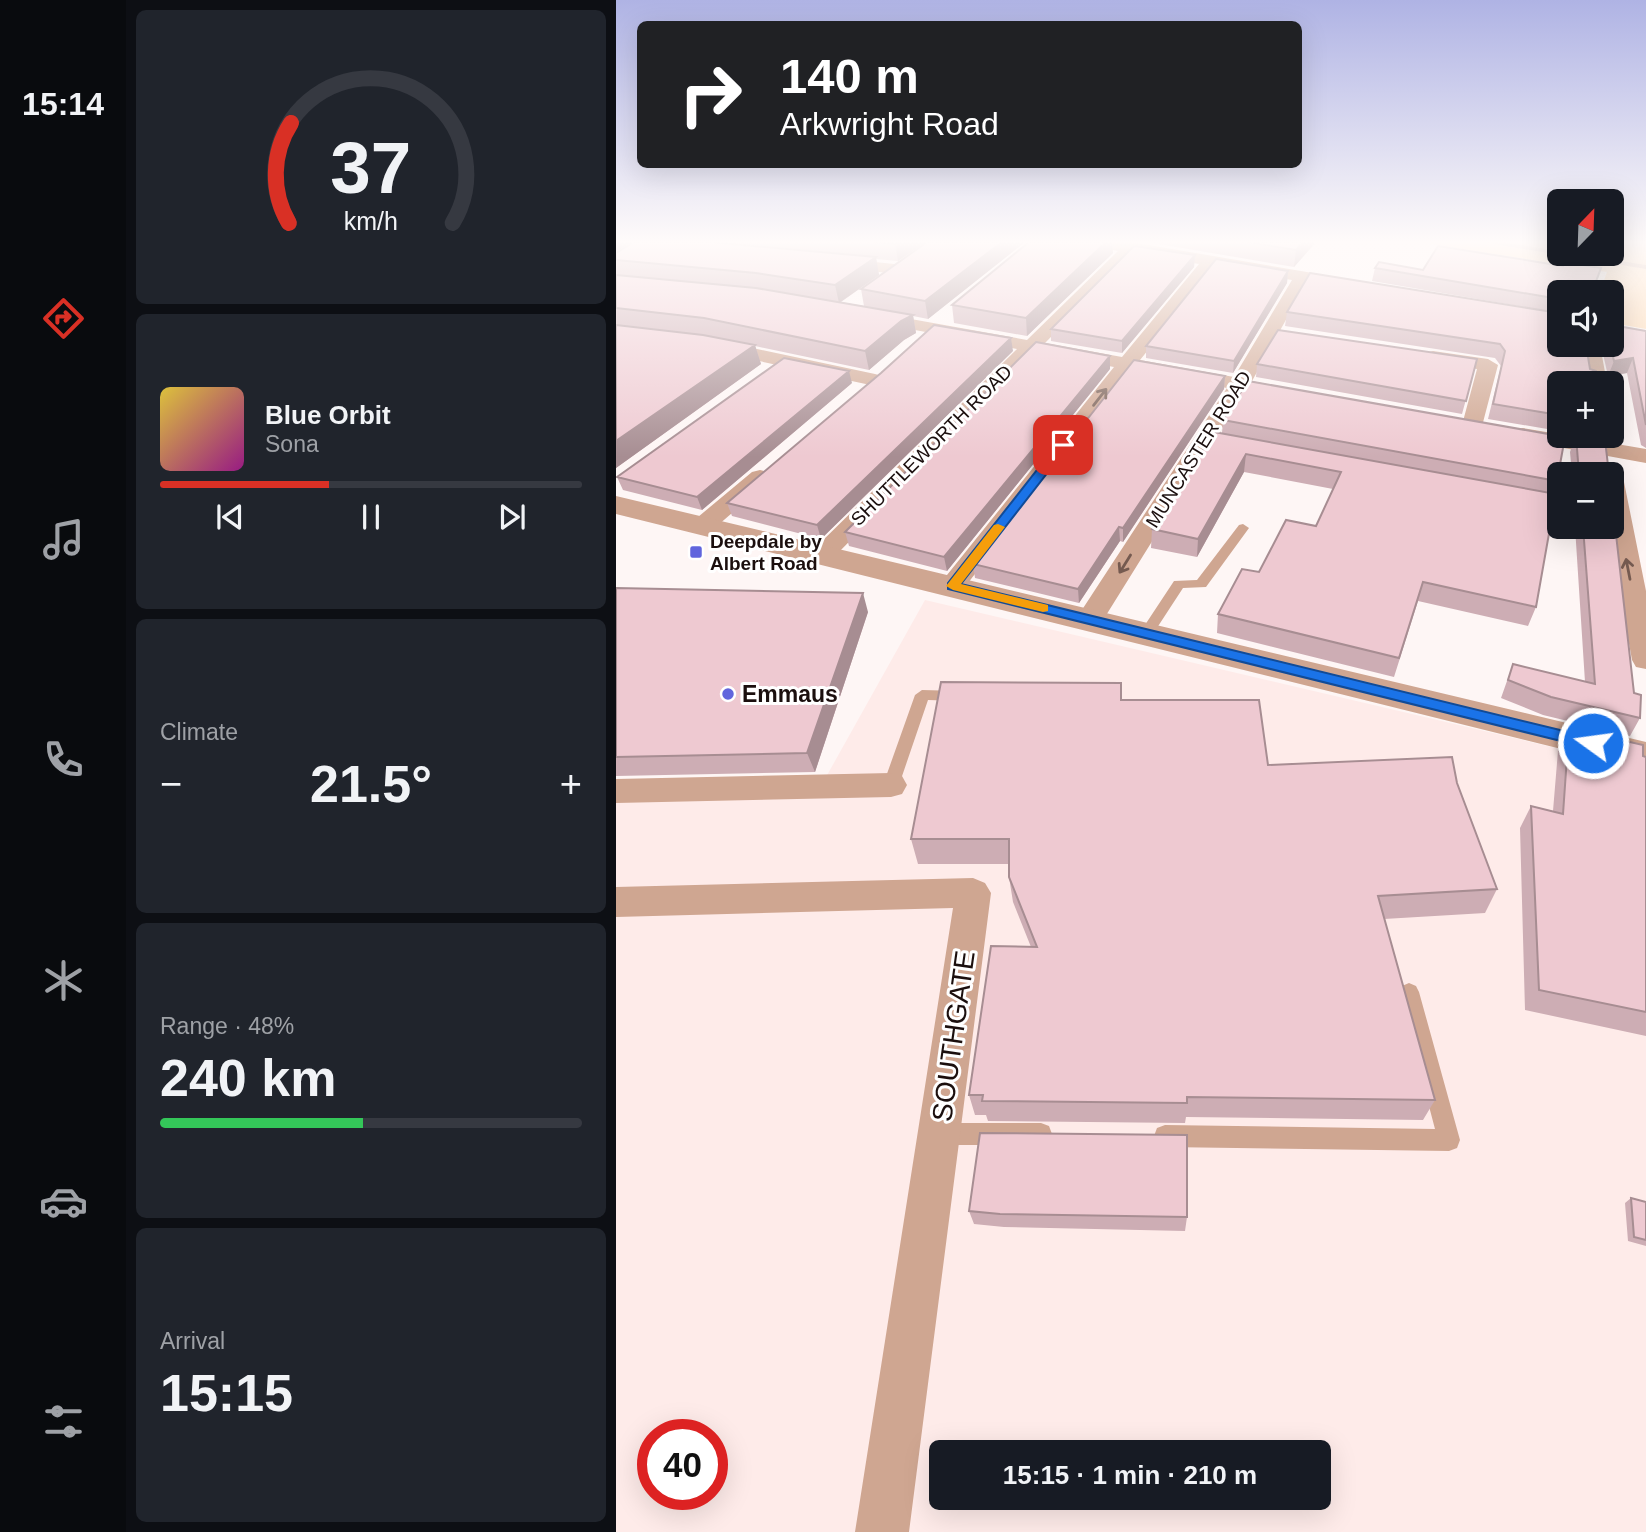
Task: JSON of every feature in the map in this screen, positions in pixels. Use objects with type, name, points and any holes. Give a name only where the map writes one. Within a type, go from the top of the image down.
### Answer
[{"type":"street","points":[[933,328],[951,313]]},
{"type":"street","name":"SHUTTLEWORTH ROAD","points":[[822,555],[1062,313]]},
{"type":"street","points":[[953,586],[1169,313]]},
{"type":"street","name":"MUNCASTER ROAD","points":[[1090,619],[1239,385],[1280,313]]},
{"type":"street","points":[[856,314],[1308,397]]},
{"type":"street","points":[[1269,332],[1297,336]]},
{"type":"street","points":[[697,343],[874,380]]},
{"type":"street","points":[[1420,355],[1488,365],[1466,424],[1547,434]]},
{"type":"street","points":[[763,376],[784,360]]},
{"type":"street","points":[[854,397],[894,363]]},
{"type":"street","points":[[1204,439],[1231,444]]},
{"type":"street","points":[[1623,448],[1646,456]]},
{"type":"street","points":[[701,527],[773,466]]},
{"type":"street","points":[[616,505],[1646,756]]},
{"type":"street","points":[[1620,539],[1646,660]]},
{"type":"street","points":[[616,791],[891,785]]},
{"type":"street","name":"SOUTHGATE","points":[[616,902],[973,893],[882,1532]]},
{"type":"lane","points":[[1146,634],[1179,584],[1201,584],[1243,527]]},
{"type":"lane","points":[[891,785],[922,695],[976,697]]},
{"type":"lane","points":[[1149,1135],[1450,1140],[1409,992]]},
{"type":"lane","points":[[939,1134],[1068,1134]]},
{"type":"shaded area","points":[[1624,313],[1646,313],[1646,329],[1624,325]]},
{"type":"shaded area","points":[[925,600],[1646,769],[1646,1532],[616,1532],[616,784],[821,786]]},
{"type":"building","points":[[664,313],[913,315],[901,321],[865,351],[704,318]]},
{"type":"building","points":[[1000,313],[1031,313],[1026,318]]},
{"type":"building","points":[[1067,313],[1145,313],[1122,341],[1051,329]]},
{"type":"building","points":[[1172,313],[1263,313],[1234,361],[1146,346]]},
{"type":"building","points":[[1297,313],[1547,313],[1547,357],[1588,357],[1590,369],[1596,371],[1547,371],[1547,413],[1493,404],[1505,351],[1500,344]]},
{"type":"building","points":[[616,325],[703,335],[755,345],[616,441]]},
{"type":"building","points":[[934,325],[1011,338],[817,525],[727,503],[881,373]]},
{"type":"building","points":[[1624,327],[1646,331],[1646,425],[1633,358],[1614,361],[1613,357],[1624,357]]},
{"type":"building","points":[[1278,330],[1477,359],[1466,401],[1257,364]]},
{"type":"building","points":[[1036,342],[1110,356],[944,557],[845,532]]},
{"type":"building","points":[[784,358],[849,371],[697,497],[617,477]]},
{"type":"building","points":[[1134,360],[1225,376],[1123,528],[1119,527],[1078,589],[973,564]]},
{"type":"building","points":[[1248,381],[1547,434],[1547,448],[1563,448],[1560,462],[1547,462],[1547,479],[1223,420]]},
{"type":"building","points":[[1214,432],[1547,492],[1548,539],[1536,607],[1423,582],[1399,658],[1218,614],[1242,569],[1259,572],[1286,520],[1316,526],[1341,472],[1246,454],[1198,539],[1152,529]]},
{"type":"building","points":[[1577,448],[1606,448],[1608,462],[1578,462]]},
{"type":"building","points":[[1584,539],[1617,539],[1634,693],[1641,695],[1640,718],[1551,697],[1508,680],[1513,664],[1595,684]]},
{"type":"building","name":"Emmaus","points":[[616,588],[863,593],[807,753],[616,757]]},
{"type":"building","points":[[941,682],[1121,683],[1121,700],[1259,700],[1268,765],[1452,757],[1457,783],[1497,889],[1378,896],[1435,1100],[1187,1097],[1187,1103],[982,1101],[983,1095],[969,1095],[991,946],[1037,947],[1009,877],[1009,839],[911,839]]},
{"type":"building","points":[[1569,728],[1643,745],[1643,756],[1646,757],[1646,1012],[1539,990],[1531,806],[1563,814]]},
{"type":"building","points":[[980,1133],[1187,1135],[1187,1217],[1000,1214],[969,1211]]},
{"type":"building","points":[[1631,1198],[1646,1202],[1646,1240],[1634,1237]]},
{"type":"slow traffic","points":[[998,527],[953,586],[1043,608]]},
{"type":"place","name":"Deepdale by Albert Road","points":[[696,552]]},
{"type":"place","name":"Emmaus","points":[[728,694]]},
{"type":"route","points":[[1063,445],[953,586],[1593,743]]}]
